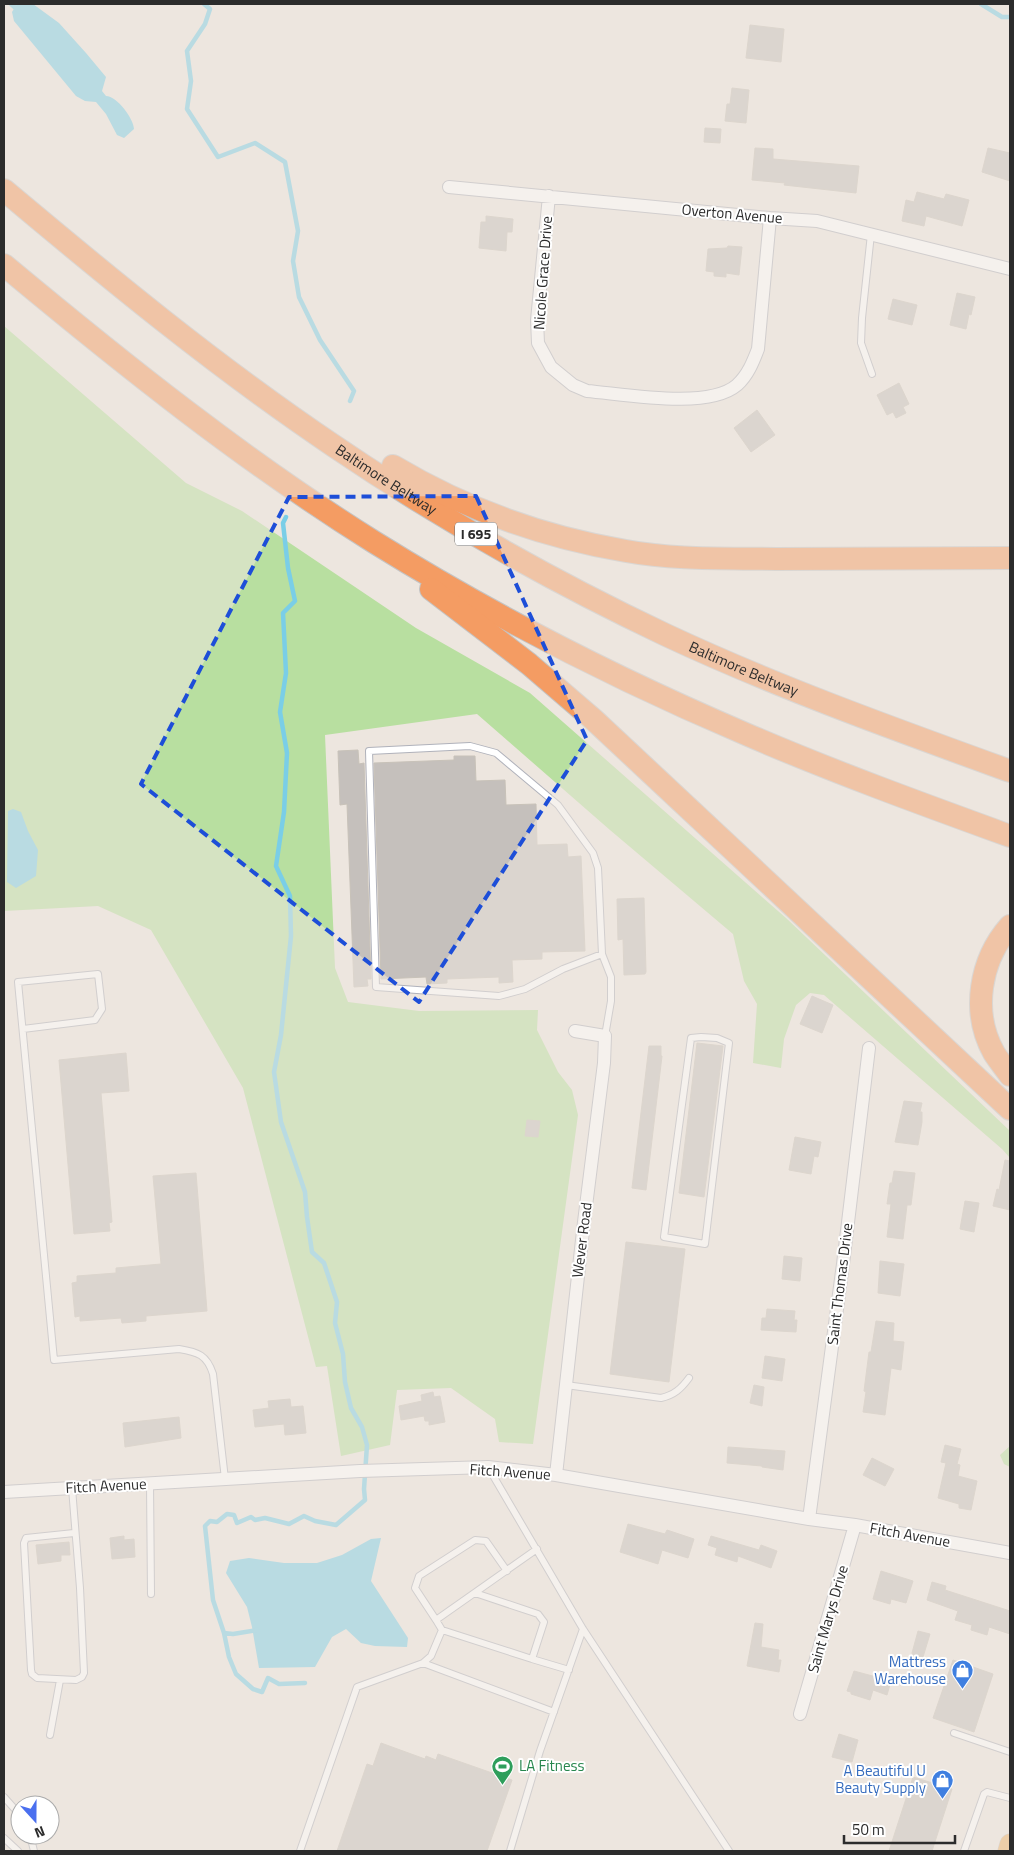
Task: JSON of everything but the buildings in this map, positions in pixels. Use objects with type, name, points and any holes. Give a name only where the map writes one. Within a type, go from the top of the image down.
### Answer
[{"type":"highway","points":[[10,195],[199,333],[378,456],[420,481],[473,507],[531,529],[627,552],[672,557],[806,559],[1010,558]]},
{"type":"highway","name":"Baltimore Beltway","points":[[10,195],[192,343],[277,406],[336,447],[489,542],[565,584],[675,639],[769,680],[1010,771]]},
{"type":"highway","points":[[4,265],[153,386],[239,452],[374,542],[537,636],[654,693],[749,736],[1010,836]]},
{"type":"highway","points":[[374,542],[459,611],[529,664],[593,719],[1010,1109]]},
{"type":"highway","points":[[1010,926],[1000,938],[989,960],[982,985],[981,1006],[985,1029],[994,1052],[1010,1075]]},
{"type":"highway","points":[[1008,1851],[1010,1844]]},
{"type":"street","name":"Overton Avenue","points":[[449,187],[817,221],[1010,269]]},
{"type":"street","name":"Nicole Grace Drive","points":[[549,196],[537,320],[538,343],[544,355],[557,372],[573,385],[587,391],[684,400],[723,394],[737,385],[751,368],[758,349],[770,218]]},
{"type":"street","points":[[575,1031],[605,1036]]},
{"type":"street","name":"Wever Road","points":[[556,1475],[604,1063],[605,1036]]},
{"type":"street","name":"Saint Thomas Drive","points":[[809,1519],[845,1254],[869,1048]]},
{"type":"street","name":"Fitch Avenue","points":[[4,1492],[379,1470],[488,1467],[556,1475],[1010,1553]]},
{"type":"street","name":"Saint Marys Drive","points":[[800,1714],[855,1525]]},
{"type":"lane","points":[[871,234],[862,318],[862,343],[872,374]]},
{"type":"lane","points":[[602,954],[562,969],[525,989],[499,996],[376,987],[369,751],[470,746],[496,754],[558,805],[593,853],[598,868],[602,954],[612,977],[611,1001],[605,1036]]},
{"type":"lane","points":[[23,1029],[96,1020],[102,1009],[98,974],[18,982],[54,1360],[179,1349],[192,1351],[204,1357],[210,1363],[213,1374],[225,1479]]},
{"type":"lane","points":[[701,1037],[717,1038],[729,1042],[705,1244],[664,1237],[691,1038],[701,1037]]},
{"type":"lane","points":[[566,1385],[661,1398],[670,1396],[680,1390],[689,1378]]},
{"type":"lane","points":[[488,1467],[583,1629],[729,1851]]},
{"type":"lane","points":[[150,1483],[151,1594]]},
{"type":"lane","points":[[72,1488],[74,1533],[80,1588],[84,1673],[82,1677],[76,1680],[37,1678],[32,1674],[23,1552],[24,1543],[26,1538],[74,1533]]},
{"type":"lane","points":[[506,1571],[486,1541],[475,1540],[419,1576],[415,1588],[442,1630],[569,1670]]},
{"type":"lane","points":[[436,1620],[537,1549]]},
{"type":"lane","points":[[475,1593],[538,1614],[544,1622],[532,1659]]},
{"type":"lane","points":[[510,1851],[540,1751],[583,1629]]},
{"type":"lane","points":[[300,1851],[357,1687],[423,1663],[431,1656],[442,1630]]},
{"type":"lane","points":[[423,1663],[554,1712]]},
{"type":"lane","points":[[50,1735],[60,1680]]},
{"type":"lane","points":[[954,1733],[1010,1752]]},
{"type":"lane","points":[[964,1851],[984,1794],[988,1792],[1010,1798]]},
{"type":"lane","points":[[4,1838],[18,1851]]},
{"type":"highlighted area","points":[[476,496],[587,740],[419,1002],[141,784],[289,497]]},
{"type":"green space","points":[[4,326],[186,483],[242,511],[416,628],[530,693],[786,918],[1010,1131],[1010,1158],[824,995],[810,993],[796,1005],[784,1039],[781,1068],[753,1063],[757,1004],[744,981],[733,934],[477,714],[325,735],[335,968],[348,1002],[419,1011],[538,1010],[537,1030],[558,1072],[572,1090],[578,1115],[533,1444],[499,1442],[495,1419],[451,1388],[397,1390],[390,1445],[341,1456],[327,1366],[316,1367],[243,1088],[151,930],[98,906],[4,911]]},
{"type":"green space","points":[[1010,1446],[1010,1467],[1004,1464],[1000,1455]]},
{"type":"water","points":[[17,4],[33,4],[59,23],[106,77],[102,91],[106,96],[120,104],[128,114],[133,125],[134,129],[124,138],[117,135],[106,114],[96,102],[85,101],[76,96],[14,21],[12,12]]},
{"type":"water","points":[[13,809],[21,812],[38,850],[36,876],[16,888],[7,882],[8,811]]},
{"type":"water","points":[[381,1538],[371,1581],[408,1638],[407,1647],[375,1646],[361,1643],[346,1629],[332,1637],[315,1667],[259,1668],[247,1607],[226,1573],[230,1561],[249,1558],[284,1563],[317,1563],[342,1555],[371,1539]]},
{"type":"waterway","points":[[11,4],[19,11]]},
{"type":"waterway","points":[[204,4],[210,9],[205,24],[187,51],[191,81],[187,109],[218,157],[255,143],[285,162],[298,231],[293,261],[299,297],[320,340],[354,391],[350,401]]},
{"type":"waterway","points":[[981,4],[1002,17],[1010,17]]},
{"type":"waterway","points":[[286,517],[283,523],[288,568],[295,601],[283,613],[286,673],[280,712],[287,753],[284,812],[276,866],[290,896],[291,936],[281,1035],[274,1072],[281,1122],[305,1192],[312,1252],[324,1263],[337,1302],[335,1323],[343,1354],[345,1382],[351,1408],[362,1427],[367,1445],[365,1500],[336,1525],[315,1521],[304,1516],[289,1524],[265,1518],[255,1520],[251,1517],[237,1523],[234,1515],[227,1514],[217,1522],[210,1521],[205,1526],[213,1600],[224,1633],[229,1657],[236,1674],[253,1689],[262,1692],[268,1678],[279,1684],[305,1683]]},
{"type":"waterway","points":[[224,1633],[233,1634],[257,1630]]},
{"type":"place","name":"Mattress Warehouse","points":[[962,1690]]},
{"type":"place","name":"LA Fitness","points":[[503,1785]]},
{"type":"place","name":"A Beautiful U Beauty Supply","points":[[942,1799]]}]
